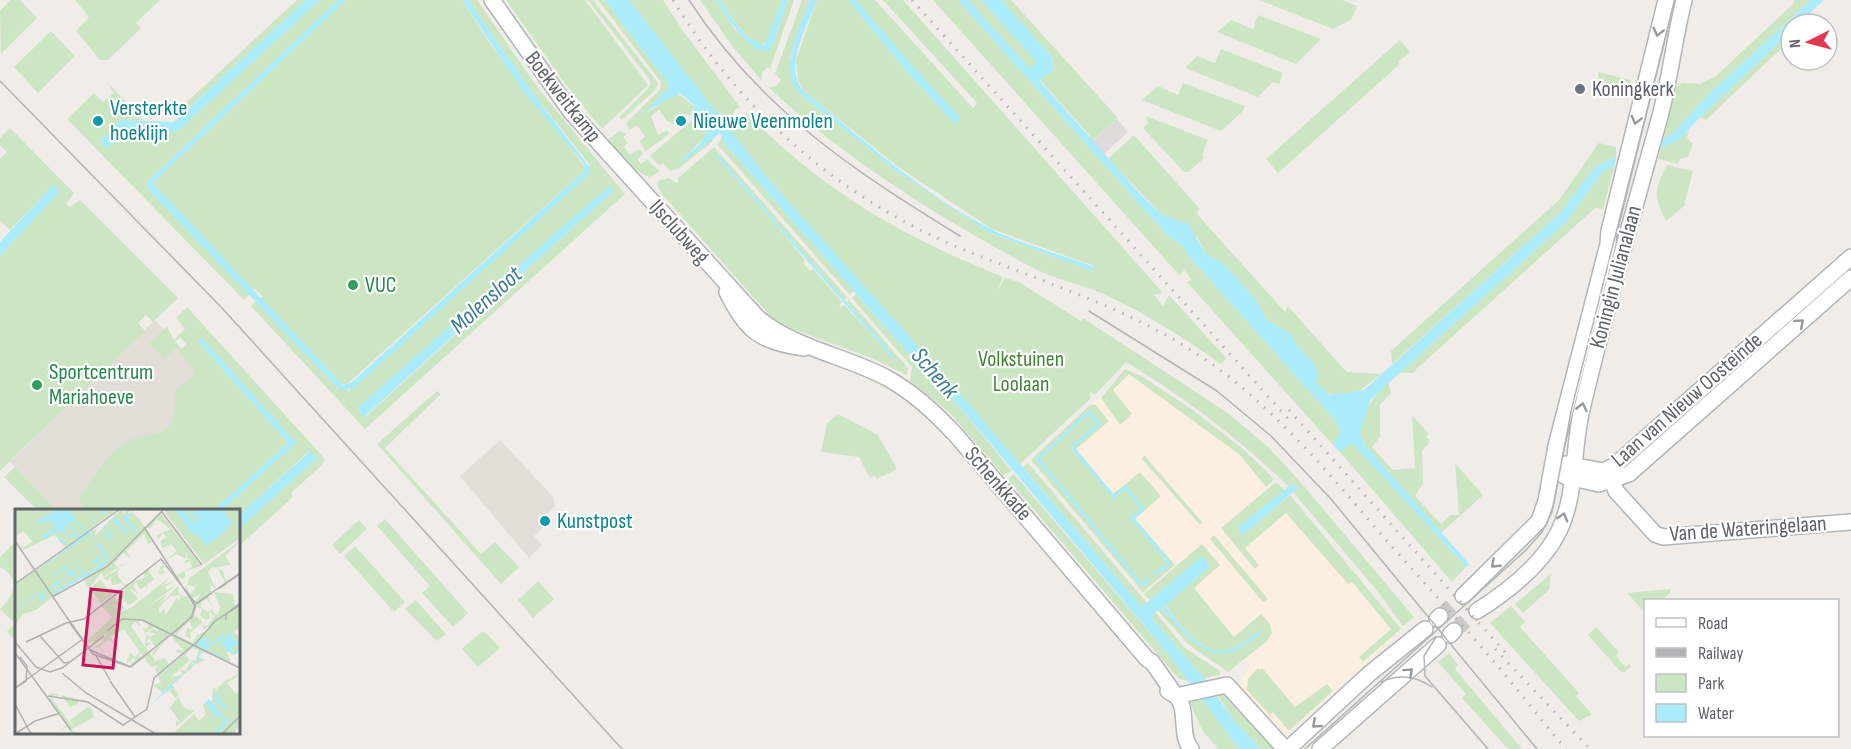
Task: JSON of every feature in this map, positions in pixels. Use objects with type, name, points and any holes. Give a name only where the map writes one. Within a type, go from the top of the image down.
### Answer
[{"type":"main road","name":"Boekweitkamp","points":[[492,0],[565,104],[641,189]]},
{"type":"main road","name":"Koningin Julianalaan","points":[[1463,596],[1529,533],[1539,521],[1546,501],[1552,467],[1666,0]]},
{"type":"main road","name":"Koningin Julianalaan","points":[[1477,611],[1495,600],[1545,552],[1562,524],[1573,472],[1582,410],[1622,246],[1668,83],[1684,0]]},
{"type":"main road","name":"IJsclubweg","points":[[641,189],[717,274],[755,324]]},
{"type":"main road","name":"Laan van Nieuw Oosteinde","points":[[1552,467],[1561,462],[1573,472],[1599,484],[1851,257]]},
{"type":"main road","name":"Laan van Nieuw Oosteinde","points":[[1610,475],[1629,474],[1851,278]]},
{"type":"main road","name":"Schenkkade","points":[[755,324],[768,326],[886,378],[933,411],[1147,659],[1148,665],[1160,684],[1176,696]]},
{"type":"main road","name":"Van de Wateringelaan","points":[[1610,475],[1646,525],[1655,534],[1663,537],[1851,522]]},
{"type":"main road","points":[[1191,749],[1186,744],[1182,712],[1176,696],[1211,687],[1287,749],[1369,674],[1434,621]]},
{"type":"main road","points":[[1320,749],[1447,637]]},
{"type":"shaded area","points":[[1117,119],[1128,132],[1103,155],[1092,142]]},
{"type":"shaded area","points":[[155,320],[182,349],[187,344],[270,437],[191,509],[56,509],[10,462]]},
{"type":"shaded area","points":[[1130,370],[1241,453],[1278,496],[1290,495],[1401,630],[1283,739],[1238,687],[1250,665],[1057,435]]},
{"type":"shaded area","points":[[500,440],[554,498],[555,506],[544,516],[549,522],[534,536],[542,545],[529,558],[460,476]]},
{"type":"green space","points":[[10,0],[20,0],[37,18],[1,54],[0,11]]},
{"type":"green space","points":[[75,0],[160,0],[136,23],[141,28],[108,60],[100,60],[76,31],[89,17]]},
{"type":"green space","points":[[297,0],[306,0],[178,118],[174,114]]},
{"type":"green space","points":[[320,0],[338,0],[147,182],[149,190],[250,294],[244,300],[67,119],[94,93],[103,102],[114,93],[107,82],[143,120],[121,120],[100,141],[135,133],[163,134],[179,130]]},
{"type":"green space","name":"VUC","points":[[346,0],[462,0],[491,45],[585,167],[584,171],[346,385],[341,383],[259,297],[263,297],[254,288],[253,291],[153,183]]},
{"type":"green space","points":[[468,0],[477,0],[538,88],[625,194],[365,429],[251,306],[256,301],[337,387],[349,391],[588,175],[589,164],[532,92]],"holes":[[[612,189],[611,193],[365,417],[357,409]]]},
{"type":"green space","points":[[506,0],[585,0],[648,85],[602,129],[566,85]]},
{"type":"green space","points":[[588,0],[593,0],[658,83],[655,90],[622,120],[620,117],[650,86],[650,80]]},
{"type":"green space","points":[[598,0],[605,0],[670,86],[646,113],[677,93],[695,107],[690,115],[679,114],[675,118],[676,125],[667,121],[659,110],[651,116],[658,135],[667,130],[669,134],[646,151],[639,141],[645,137],[637,125],[630,130],[626,123],[660,90],[661,82]]},
{"type":"green space","points":[[629,0],[663,0],[683,31],[740,107],[735,110],[726,126]]},
{"type":"green space","points":[[700,0],[716,0],[735,30],[753,46],[771,49],[788,0],[794,0],[770,69],[767,67],[762,73],[762,81],[733,47]]},
{"type":"green space","points":[[720,0],[782,0],[767,43],[761,45],[748,37]]},
{"type":"green space","points":[[802,0],[810,0],[790,57],[798,92],[895,170],[988,232],[1092,271],[1094,266],[992,229],[897,166],[804,91],[798,80],[796,60],[817,0],[848,0],[909,74],[955,124],[856,0],[875,0],[973,108],[977,103],[883,0],[903,0],[1163,293],[1154,295],[1163,306],[1169,295],[1226,358],[1221,364],[1179,335],[1134,309],[1104,294],[1040,271],[927,207],[828,138],[768,87],[776,86],[781,80],[775,74]]},
{"type":"green space","points":[[933,0],[958,0],[1167,235],[1183,246],[1188,255],[1335,420],[1341,431],[1333,445],[1187,282],[1192,280],[1184,270],[1180,276]]},
{"type":"green space","points":[[968,0],[981,0],[1036,61],[1033,67],[1029,68]]},
{"type":"green space","points":[[1001,0],[1011,0],[1118,118],[1091,142],[1090,136],[1039,79],[1053,70],[1052,57]]},
{"type":"green space","points":[[1259,0],[1342,0],[1357,6],[1351,20],[1333,29]]},
{"type":"green space","points":[[1795,0],[1811,0],[1798,12],[1784,12]]},
{"type":"green space","points":[[1258,15],[1321,39],[1296,64],[1217,32],[1231,20],[1253,29]]},
{"type":"green space","points":[[1779,17],[1779,29],[1712,91],[1672,134],[1663,139],[1676,87],[1682,83],[1700,84],[1716,76]]},
{"type":"green space","points":[[51,31],[75,56],[38,93],[14,67]]},
{"type":"green space","points":[[1400,40],[1410,52],[1398,62],[1400,64],[1278,173],[1266,159]]},
{"type":"green space","points":[[1779,42],[1779,50],[1706,120],[1700,117]]},
{"type":"green space","points":[[1221,49],[1283,73],[1279,84],[1273,82],[1258,97],[1185,68],[1197,56],[1215,63]]},
{"type":"green space","points":[[1598,72],[1630,80],[1633,86],[1630,98],[1599,91]]},
{"type":"green space","points":[[1183,83],[1245,106],[1243,111],[1221,131],[1142,100],[1158,86],[1178,95]]},
{"type":"green space","name":"Volkstuinen Loolaan","points":[[746,113],[805,166],[866,209],[930,245],[1003,277],[997,291],[1005,278],[1019,282],[1081,321],[1083,318],[1229,414],[1268,447],[1297,478],[1414,617],[1403,626],[1374,587],[1293,492],[1298,488],[1293,483],[1289,487],[1211,420],[1126,362],[1095,395],[1090,392],[1091,398],[1020,464],[770,181],[729,130],[739,120],[744,122]]},
{"type":"green space","points":[[703,114],[708,124],[708,134],[682,160],[683,162],[710,139],[713,139],[712,142],[678,169],[670,171],[663,163],[660,166],[650,156],[683,128]]},
{"type":"green space","points":[[1146,116],[1208,140],[1202,155],[1204,158],[1188,172],[1184,172],[1143,128],[1148,123]]},
{"type":"green space","name":"Sportcentrum Mariahoeve","points":[[10,128],[74,193],[66,204],[70,207],[80,200],[178,298],[153,322],[146,315],[138,323],[145,331],[0,471],[0,256],[59,191],[53,185],[10,230],[0,221],[0,159],[7,152],[0,145],[0,138]]},
{"type":"green space","points":[[619,131],[627,134],[623,137],[628,143],[624,146],[630,155],[639,149],[643,154],[637,159],[641,164],[647,159],[660,172],[649,177],[635,170],[607,141]]},
{"type":"green space","points":[[1689,131],[1687,138],[1693,144],[1688,157],[1680,159],[1678,164],[1658,159],[1661,149]]},
{"type":"green space","points":[[1134,135],[1199,208],[1197,214],[1285,312],[1288,306],[1347,372],[1381,374],[1359,391],[1335,395],[1325,393],[1316,383],[1313,362],[1297,346],[1289,333],[1267,320],[1256,300],[1223,263],[1206,254],[1197,237],[1162,215],[1111,162],[1109,158]]},
{"type":"green space","points":[[723,137],[725,144],[854,291],[850,295],[717,144]]},
{"type":"green space","points":[[1599,143],[1616,147],[1616,156],[1593,169],[1561,212],[1392,364],[1391,351],[1559,200]]},
{"type":"green space","points":[[714,147],[847,297],[844,300],[717,154],[805,260],[803,263],[810,271],[813,269],[842,302],[839,304],[841,307],[844,305],[895,360],[847,303],[849,300],[908,368],[907,375],[872,358],[795,330],[771,317],[662,194],[657,185],[659,180],[669,178],[676,183],[679,181],[677,179]]},
{"type":"green space","points":[[1615,164],[1603,209],[1595,208],[1412,373],[1400,373],[1565,223],[1602,173]]},
{"type":"green space","points":[[1667,165],[1693,171],[1684,206],[1666,221],[1657,193]]},
{"type":"green space","points":[[856,294],[936,385],[957,404],[1012,471],[1003,475],[950,413],[910,381],[912,367],[852,298]]},
{"type":"green space","points":[[187,307],[325,459],[322,465],[291,493],[293,497],[240,545],[240,528],[317,458],[309,451],[240,514],[240,509],[223,509],[296,443],[198,341],[288,443],[215,509],[84,509],[78,500],[103,464],[121,445],[131,439],[159,432],[167,428],[172,421],[175,391],[196,373],[179,352],[187,344],[180,337],[175,341],[179,346],[164,359],[149,343],[167,326],[174,340],[185,329],[176,318]]},
{"type":"green space","points":[[1125,369],[1143,377],[1190,408],[1243,449],[1274,479],[1266,487],[1240,455],[1129,374],[1113,390],[1132,414],[1120,425],[1101,398]]},
{"type":"green space","points":[[1388,382],[1391,393],[1380,405],[1380,437],[1372,447],[1393,470],[1415,468],[1412,415],[1429,434],[1426,436],[1430,442],[1422,451],[1423,483],[1415,496],[1441,524],[1450,515],[1459,515],[1455,463],[1483,495],[1441,533],[1382,467],[1363,441],[1360,433],[1365,411]]},
{"type":"green space","points":[[437,391],[441,394],[385,448],[481,554],[495,542],[519,567],[501,584],[377,444]]},
{"type":"green space","points":[[1090,405],[1096,405],[1109,421],[1076,449],[1113,494],[1140,472],[1161,496],[1135,519],[1175,565],[1143,592],[1031,460]]},
{"type":"green space","points":[[838,414],[878,435],[897,469],[877,479],[874,475],[870,478],[859,457],[821,452],[827,423]]},
{"type":"green space","points":[[1352,442],[1466,567],[1452,582],[1340,452]]},
{"type":"green space","points":[[1144,455],[1202,522],[1200,525],[1142,459]]},
{"type":"green space","points":[[1028,463],[1147,603],[1142,607],[1023,467]]},
{"type":"green space","points":[[15,467],[56,509],[36,509],[4,477]]},
{"type":"green space","points":[[1014,474],[1190,681],[1179,679],[1012,484],[1009,485],[1008,479]]},
{"type":"green space","points":[[1276,482],[1285,490],[1237,528],[1243,535],[1290,495],[1401,629],[1363,662],[1359,657],[1391,629],[1352,582],[1348,584],[1286,513],[1245,548],[1259,565],[1255,569],[1221,528]]},
{"type":"green space","points":[[385,519],[468,613],[453,627],[422,593],[430,586],[377,526]]},
{"type":"green space","points":[[359,520],[367,529],[340,554],[332,545]]},
{"type":"green space","points":[[1214,535],[1268,599],[1263,602],[1210,539]]},
{"type":"green space","points":[[15,542],[15,623],[0,609],[14,587],[11,576],[0,567],[0,557]]},
{"type":"green space","points":[[1202,544],[1220,565],[1194,588],[1234,637],[1261,614],[1270,624],[1272,633],[1267,641],[1228,672],[1188,644],[1158,611],[1162,608],[1185,633],[1203,646],[1186,631],[1165,605],[1210,566],[1202,557],[1150,600],[1144,594]],"holes":[[[1258,632],[1234,651],[1223,651],[1244,642]]]},
{"type":"green space","points":[[355,546],[405,602],[394,612],[344,556]]},
{"type":"green space","points":[[1551,574],[1549,590],[1523,613],[1515,604]]},
{"type":"green space","points":[[538,581],[554,599],[533,618],[518,600]]},
{"type":"green space","points":[[1670,589],[1670,593],[1663,599],[1644,599],[1644,612],[1627,593]]},
{"type":"green space","points":[[416,600],[446,634],[437,641],[405,609]]},
{"type":"green space","points":[[1511,606],[1525,622],[1520,627],[1579,693],[1576,696],[1592,714],[1579,721],[1490,623]]},
{"type":"green space","points":[[1156,613],[1185,648],[1220,671],[1220,675],[1204,678],[1151,617]]},
{"type":"green space","points":[[15,623],[15,640],[7,631]]},
{"type":"green space","points":[[1596,627],[1619,652],[1616,656],[1625,667],[1629,664],[1631,666],[1625,672],[1621,672],[1588,635]]},
{"type":"green space","points":[[481,632],[486,633],[500,648],[478,667],[462,649]]},
{"type":"green space","points":[[1449,653],[1458,665],[1455,669],[1522,749],[1508,749],[1462,698],[1466,694],[1438,662]]},
{"type":"green space","points":[[1258,668],[1260,670],[1262,668],[1295,707],[1327,684],[1333,691],[1289,731],[1273,712],[1270,715],[1247,690],[1248,679]]},
{"type":"green space","points":[[1226,694],[1274,749],[1261,749],[1235,722],[1218,696]]},
{"type":"green space","points":[[1203,700],[1239,749],[1218,749],[1202,730],[1190,702]]},
{"type":"water","points":[[306,0],[320,0],[179,130],[163,134],[130,134],[106,148],[100,141],[121,120],[174,122]]},
{"type":"water","points":[[338,0],[346,0],[153,183],[343,385],[351,383],[584,171],[584,164],[523,91],[462,0],[468,0],[532,92],[590,168],[588,175],[354,388],[345,391],[337,387],[149,190],[147,182]]},
{"type":"water","name":"Schenk","points":[[605,0],[629,0],[770,181],[951,383],[1142,607],[1202,556],[1210,566],[1165,606],[1194,639],[1213,650],[1223,651],[1234,648],[1258,631],[1261,633],[1236,651],[1221,653],[1201,647],[1192,641],[1162,608],[1151,617],[1204,678],[1235,722],[1261,749],[1239,749],[1169,655],[957,404],[936,385],[725,144],[720,133],[683,162],[681,160],[703,140],[707,128],[706,121],[702,114],[697,117],[692,112],[695,106],[680,93],[645,112],[670,86]]},
{"type":"water","points":[[716,0],[720,0],[744,33],[757,43],[765,45],[782,0],[788,0],[771,49],[755,48],[747,42]]},
{"type":"water","points":[[810,0],[817,0],[799,46],[795,71],[804,91],[894,165],[941,200],[991,229],[1094,267],[1092,271],[988,232],[895,170],[798,92],[792,82],[791,59],[793,46]]},
{"type":"water","points":[[848,0],[856,0],[961,119],[955,124],[909,74]]},
{"type":"water","points":[[958,0],[968,0],[1029,68],[1033,67],[1036,61],[981,0],[1001,0],[1052,57],[1053,70],[1039,80],[1141,195],[1162,215],[1188,224],[1206,254],[1223,263],[1256,300],[1267,320],[1290,333],[1297,346],[1313,362],[1318,374],[1316,383],[1330,395],[1364,390],[1561,212],[1593,169],[1616,156],[1615,164],[1602,173],[1565,223],[1370,400],[1360,433],[1364,444],[1470,565],[1466,567],[1352,443],[1340,452],[1333,445],[1341,431],[1335,420],[1188,255],[1183,246],[1167,235]]},
{"type":"water","points":[[1811,0],[1824,0],[1811,12],[1798,12]]},
{"type":"water","points":[[1779,29],[1779,42],[1681,138],[1661,149],[1663,139],[1672,134],[1712,91]]},
{"type":"water","points":[[714,154],[717,154],[897,360],[892,358]]},
{"type":"water","points":[[53,185],[60,191],[0,256],[0,242]]},
{"type":"water","name":"Molensloot","points":[[609,186],[613,189],[611,193],[364,417],[357,408]]},
{"type":"water","points":[[202,338],[296,443],[223,509],[215,509],[288,443],[198,341]]},
{"type":"water","points":[[310,451],[317,458],[240,528],[240,514]]},
{"type":"water","points":[[1293,483],[1298,488],[1243,535],[1237,528]]},
{"type":"waterway","points":[[1149,579],[1142,585],[1038,459],[1089,412],[1099,424],[1072,447],[1114,497],[1125,487],[1143,509],[1132,518],[1170,563],[1155,574]]},
{"type":"tunnel","points":[[1440,616],[1463,596]]},
{"type":"tunnel","points":[[1454,631],[1477,611]]},
{"type":"tram line","points":[[689,0],[716,38],[746,73],[810,134],[845,161],[960,236]]},
{"type":"tram line","points":[[1305,749],[1526,550],[1542,532],[1552,512],[1572,407],[1675,0]]},
{"type":"tram line","points":[[0,81],[222,308],[622,749]]},
{"type":"tram line","points":[[1089,311],[1217,391],[1271,436],[1331,499],[1537,749]]},
{"type":"tram line","points":[[1436,637],[1424,656],[1425,676],[1488,749]]},
{"type":"tram line","points":[[1381,682],[1407,677],[1420,680],[1432,687]]},
{"type":"railway","points":[[673,0],[700,41],[762,115],[835,178],[875,205],[918,229],[962,249],[1092,300],[1156,330],[1186,347],[1239,385],[1282,424],[1322,466],[1490,657],[1566,749]]},
{"type":"railway","points":[[912,0],[1291,422]]},
{"type":"railway","points":[[1289,410],[1505,652]]},
{"type":"railway","points":[[1495,649],[1590,749]]},
{"type":"place","name":"Koningkerk","points":[[1580,89]]},
{"type":"place","name":"Versterkte hoeklijn","points":[[98,121]]},
{"type":"place","name":"Nieuwe Veenmolen","points":[[681,121]]},
{"type":"place","name":"VUC","points":[[353,285]]},
{"type":"place","name":"Sportcentrum Mariahoeve","points":[[37,385]]},
{"type":"place","name":"Kunstpost","points":[[545,521]]}]
